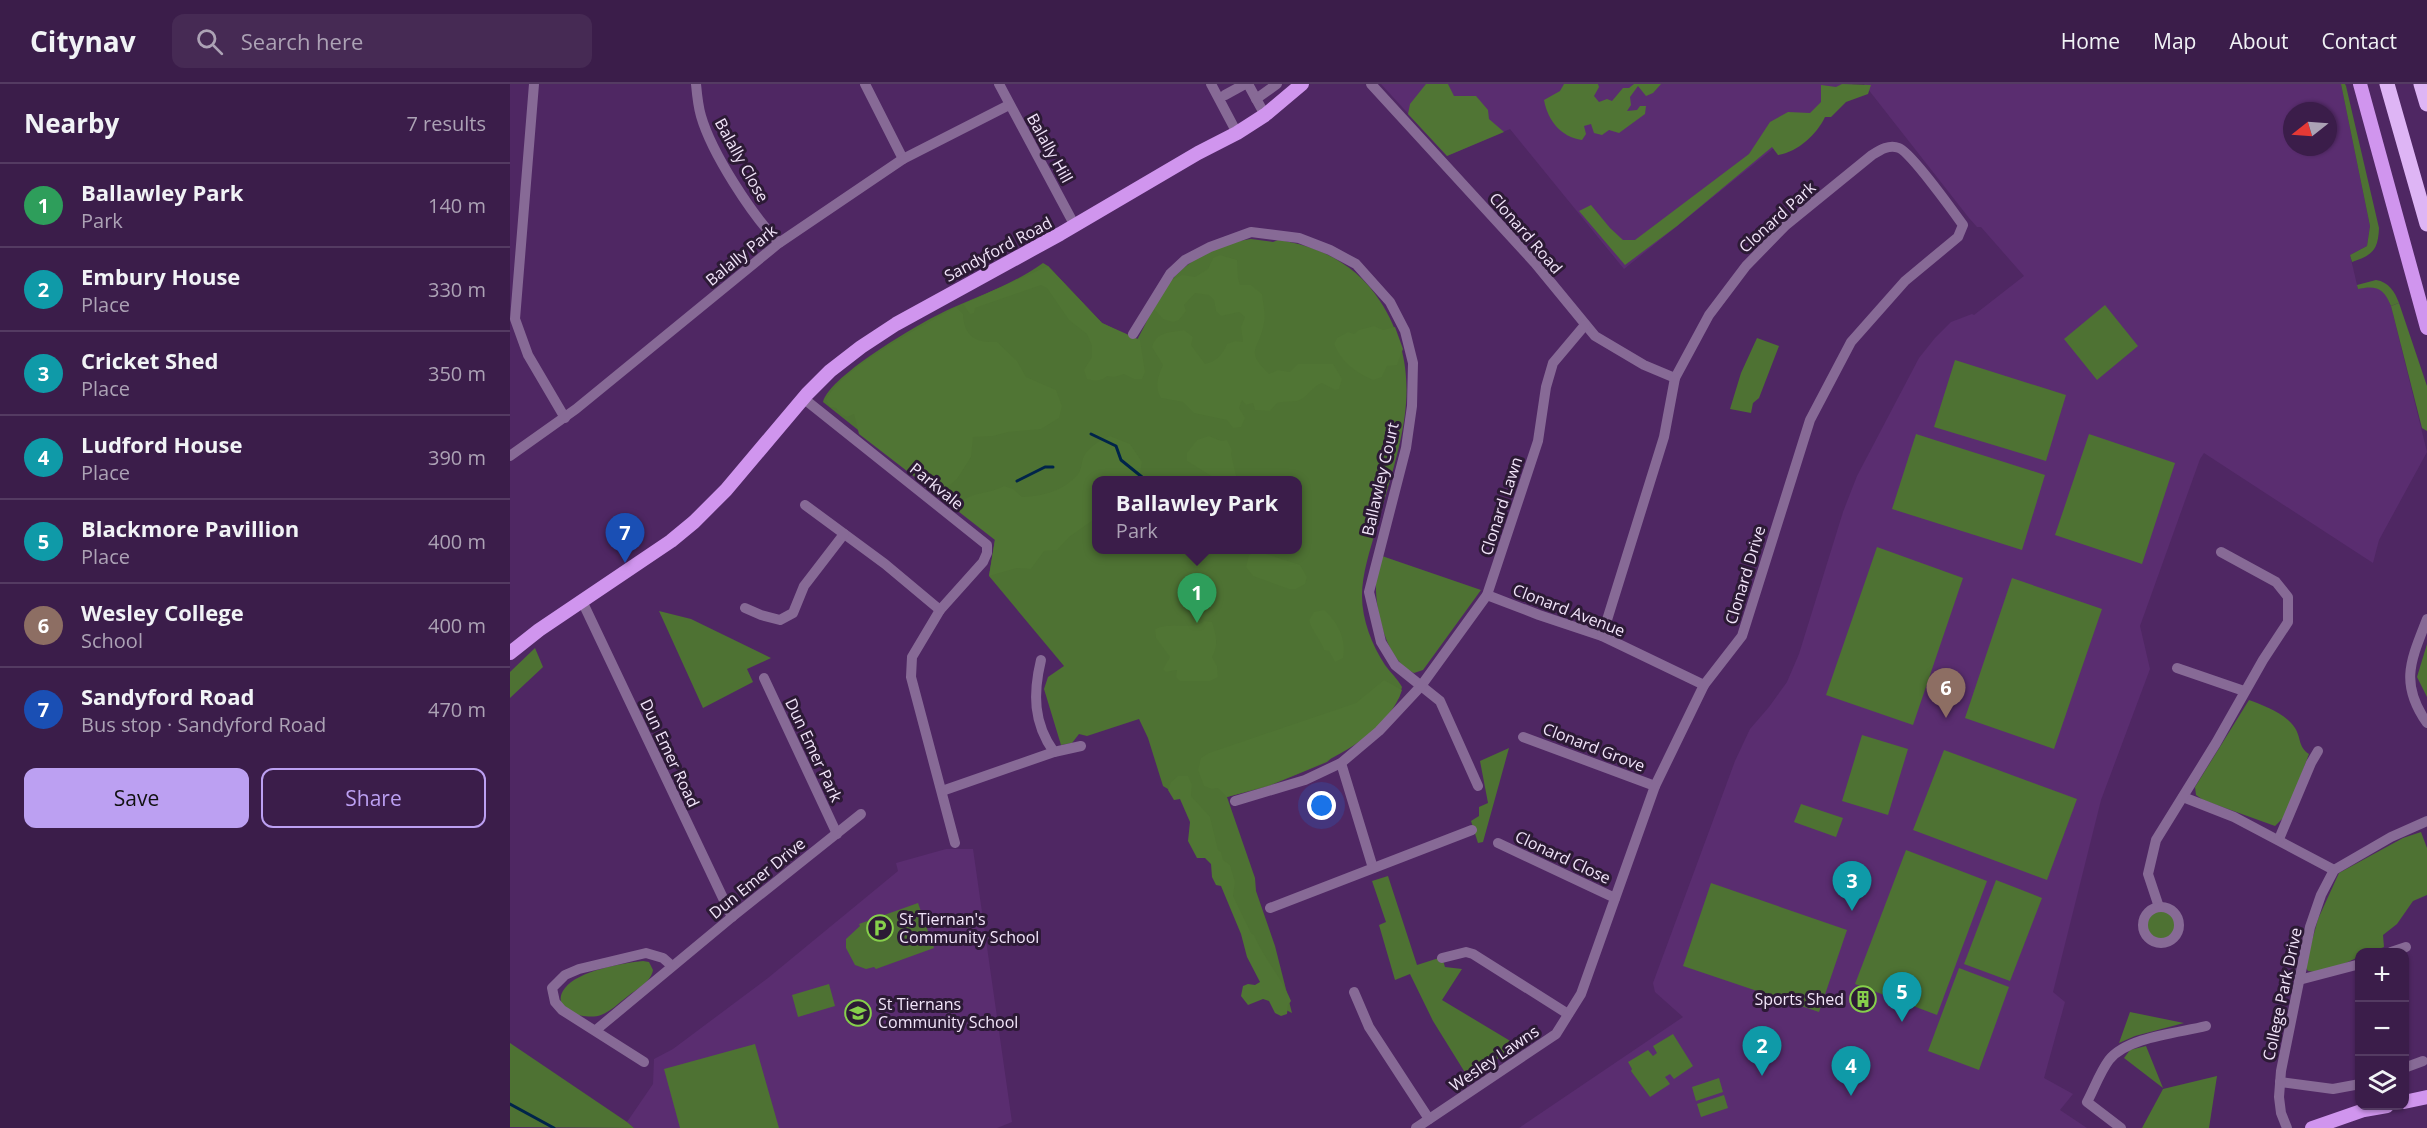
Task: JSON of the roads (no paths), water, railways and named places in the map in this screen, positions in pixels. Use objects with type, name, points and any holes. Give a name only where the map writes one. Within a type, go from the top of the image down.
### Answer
[{"type":"highway","points":[[2387,84],[2427,224]]},
{"type":"highway","points":[[2421,84],[2427,104]]},
{"type":"main road","name":"Sandyford Road","points":[[510,652],[694,522],[726,490],[803,398],[839,364],[896,324],[1075,226],[1198,153],[1237,134],[1265,115],[1302,84]]},
{"type":"main road","points":[[2360,84],[2427,328]]},
{"type":"main road","points":[[2409,1101],[2427,1097]]},
{"type":"main road","points":[[2312,1128],[2364,1110]]},
{"type":"street","points":[[534,84],[515,319],[528,355],[565,418]]},
{"type":"street","name":"Balally Close","points":[[696,84],[701,115],[711,141],[761,224],[779,243]]},
{"type":"street","points":[[865,84],[903,159]]},
{"type":"street","name":"Balally Hill","points":[[999,84],[1075,226]]},
{"type":"street","points":[[1211,84],[1237,134]]},
{"type":"street","points":[[1225,95],[1247,84],[1265,115]]},
{"type":"street","points":[[1256,99],[1277,84]]},
{"type":"street","name":"Clonard Road","points":[[1371,84],[1534,263],[1595,336],[1644,364],[1675,378]]},
{"type":"street","name":"Balally Park","points":[[510,456],[565,418],[779,243],[903,159],[1009,105]]},
{"type":"street","name":"Clonard Park","points":[[1602,636],[1664,437],[1675,378],[1709,314],[1746,266],[1786,225],[1885,147],[1899,148],[1914,161],[1963,225]]},
{"type":"street","name":"Clonard Drive","points":[[1595,960],[1655,786],[1704,686],[1742,636],[1809,424],[1848,346],[1905,281],[1958,237],[1963,225]]},
{"type":"street","name":"Ballawley Court","points":[[1133,334],[1170,274],[1185,261],[1210,247],[1251,232],[1299,238],[1330,250],[1356,264],[1390,302],[1405,331],[1413,363],[1412,406],[1406,448],[1369,592],[1381,642],[1395,665],[1440,701],[1478,786]]},
{"type":"street","name":"Clonard Lawn","points":[[1235,801],[1305,780],[1341,763],[1379,731],[1421,686],[1487,595],[1538,441],[1546,387],[1553,363],[1585,325]]},
{"type":"street","name":"Parkvale","points":[[803,398],[987,545],[987,553],[983,562],[940,610],[912,657],[911,677],[954,843]]},
{"type":"street","points":[[805,505],[885,564],[940,610]]},
{"type":"street","points":[[745,608],[780,620],[793,613],[804,586],[844,534]]},
{"type":"street","points":[[2159,907],[2148,874],[2156,840],[2288,622],[2288,597],[2276,582],[2221,552]]},
{"type":"street","name":"Clonard Avenue","points":[[1487,595],[1602,636],[1704,686]]},
{"type":"street","name":"Dun Emer Road","points":[[582,601],[732,917]]},
{"type":"street","points":[[2427,619],[2412,658],[2409,685],[2427,723]]},
{"type":"street","points":[[1041,660],[1034,686],[1037,718],[1054,752]]},
{"type":"street","points":[[2177,668],[2244,692]]},
{"type":"street","name":"Dun Emer Park","points":[[764,678],[837,834]]},
{"type":"street","name":"Clonard Grove","points":[[1523,737],[1655,786]]},
{"type":"street","points":[[942,791],[1054,752],[1081,746]]},
{"type":"street","points":[[2279,839],[2318,751]]},
{"type":"street","points":[[1341,763],[1373,868]]},
{"type":"street","points":[[2183,797],[2234,817],[2334,870],[2391,837],[2427,821]]},
{"type":"street","name":"Dun Emer Drive","points":[[596,1030],[861,814]]},
{"type":"street","points":[[1270,908],[1472,830]]},
{"type":"street","name":"Clonard Close","points":[[1498,843],[1615,898]]},
{"type":"street","name":"College Park Drive","points":[[2287,1128],[2281,1113],[2280,1082],[2310,927],[2321,895],[2334,870]]},
{"type":"street","points":[[1442,958],[1466,952],[1473,954],[1568,1014]]},
{"type":"street","points":[[644,1062],[561,1010],[555,1002],[552,988],[558,981],[579,969],[646,953],[663,958],[672,966]]},
{"type":"street","name":"Wesley Lawns","points":[[1416,1128],[1556,1034],[1581,994],[1595,960]]},
{"type":"street","points":[[2299,980],[2355,965]]},
{"type":"street","points":[[1354,992],[1363,1018],[1429,1119]]},
{"type":"street","points":[[2121,1128],[2087,1102],[2109,1061],[2119,1051],[2133,1043],[2206,1026]]},
{"type":"street","points":[[2409,1066],[2423,1061]]},
{"type":"street","points":[[2280,1082],[2333,1089],[2355,1085]]},
{"type":"waterway","points":[[1091,434],[1116,446],[1121,460],[1141,476]]},
{"type":"waterway","points":[[1017,481],[1045,467],[1053,467]]},
{"type":"waterway","points":[[510,1104],[554,1128]]},
{"type":"place","name":"Sandyford Road","points":[[625,563]]},
{"type":"place","name":"Ballawley Park","points":[[1197,623]]},
{"type":"place","name":"Wesley College","points":[[1946,718]]},
{"type":"place","name":"Cricket Shed","points":[[1852,911]]},
{"type":"place","name":"St Tiernan's Community School","points":[[880,928]]},
{"type":"place","name":"Sports Shed","points":[[1863,999]]},
{"type":"place","name":"St Tiernans Community School","points":[[858,1013]]},
{"type":"place","name":"Blackmore Pavillion","points":[[1902,1022]]},
{"type":"place","name":"Embury House","points":[[1762,1076]]},
{"type":"place","name":"Ludford House","points":[[1851,1096]]}]
